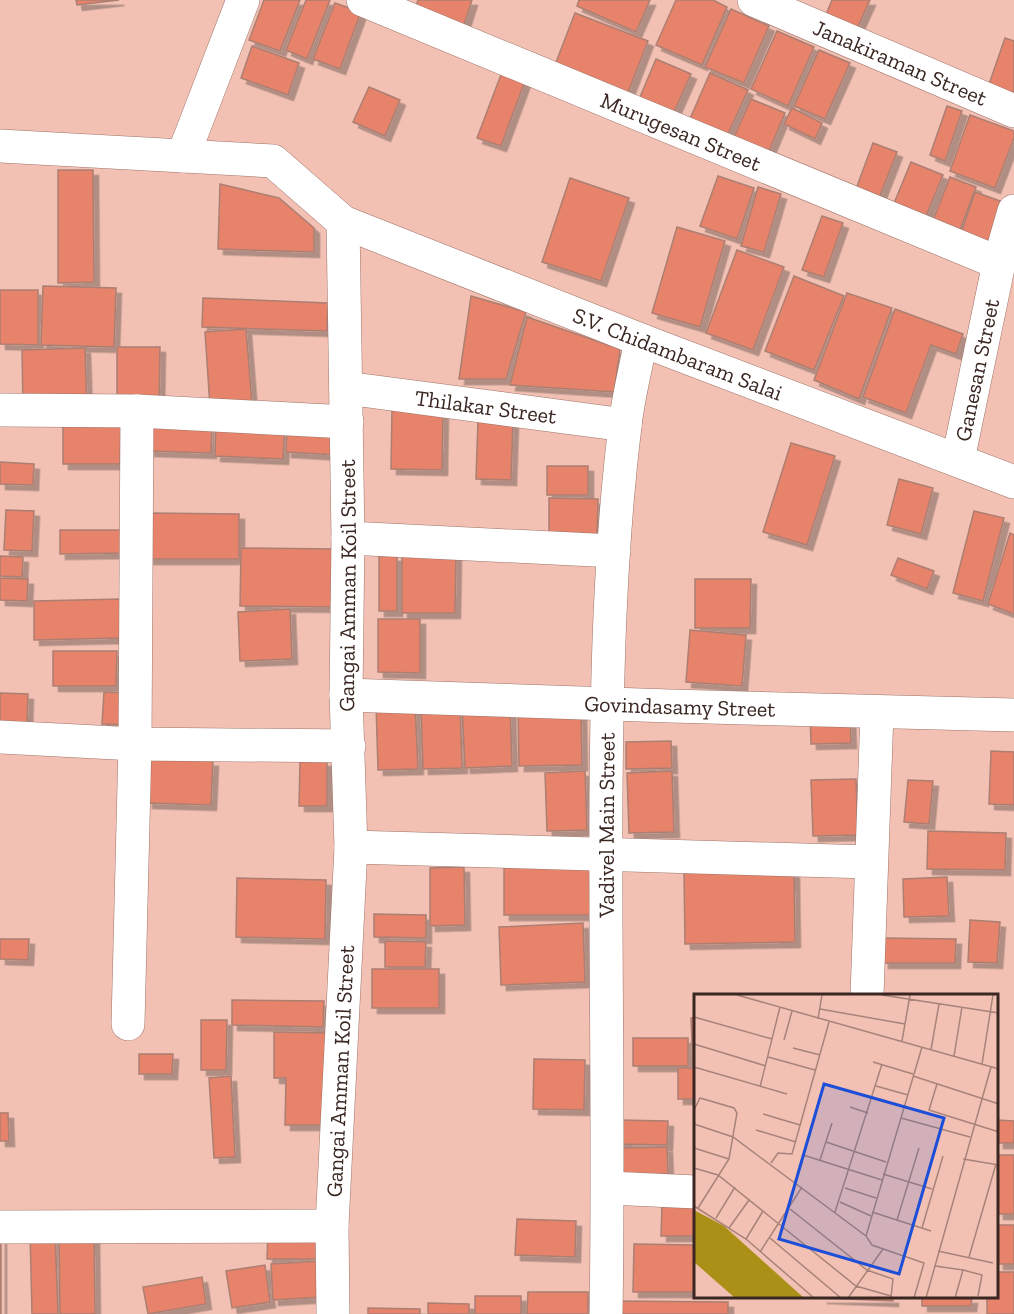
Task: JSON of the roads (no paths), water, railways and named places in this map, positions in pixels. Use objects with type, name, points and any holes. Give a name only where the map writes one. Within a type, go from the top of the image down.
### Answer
[{"type":"street","points":[[183,156],[243,0]]},
{"type":"street","name":"Murugesan Street","points":[[363,0],[999,263]]},
{"type":"street","name":"Janakiraman Street","points":[[754,0],[1014,111]]},
{"type":"street","points":[[0,146],[273,161],[343,222]]},
{"type":"street","name":"Ganesan Street","points":[[958,460],[999,263],[1014,211]]},
{"type":"street","name":"S.V. Chidambaram Salai","points":[[343,222],[641,340],[1014,482]]},
{"type":"street","name":"Gangai Amman Koil Street","points":[[333,1314],[332,1226],[351,847],[346,695],[348,538],[343,222]]},
{"type":"street","name":"Vadivel Main Street","points":[[606,1314],[609,1188],[607,704],[614,551],[625,425],[641,340]]},
{"type":"street","name":"Thilakar Street","points":[[346,388],[625,425]]},
{"type":"street","points":[[0,410],[136,411],[347,422]]},
{"type":"street","points":[[128,1024],[135,744],[136,411]]},
{"type":"street","points":[[348,538],[614,551]]},
{"type":"street","name":"Govindasamy Street","points":[[346,695],[1014,715]]},
{"type":"street","points":[[867,994],[877,712]]},
{"type":"street","points":[[0,737],[135,744],[349,746]]},
{"type":"street","points":[[351,847],[870,862]]},
{"type":"street","points":[[609,1188],[694,1192]]},
{"type":"street","points":[[0,1227],[332,1226]]}]
